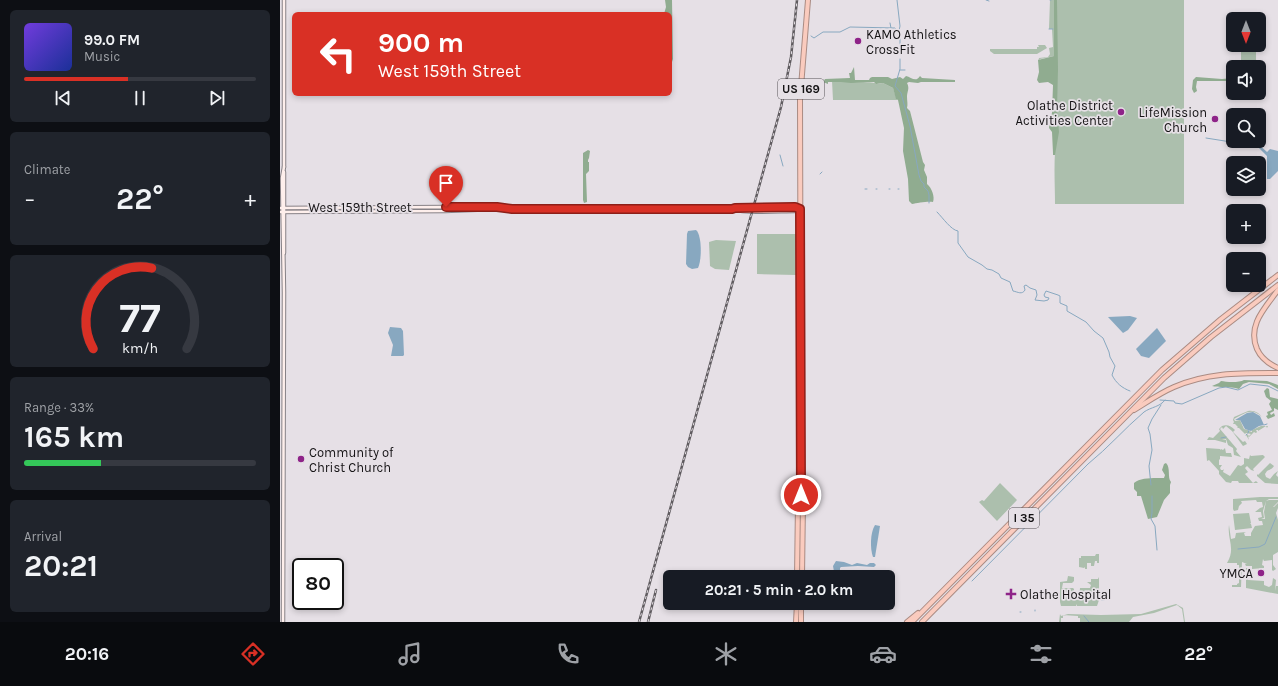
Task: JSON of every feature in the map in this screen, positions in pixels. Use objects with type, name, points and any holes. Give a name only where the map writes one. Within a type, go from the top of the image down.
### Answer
[{"type":"highway","name":"US 169","points":[[802,570],[803,502],[801,495],[800,209],[801,88],[806,44],[808,0]]},
{"type":"highway","name":"I 35","points":[[912,622],[1157,374],[1221,318],[1278,275]]},
{"type":"highway","name":"I 35","points":[[922,622],[1164,378],[1194,351],[1278,285]]},
{"type":"highway","points":[[1278,290],[1258,318],[1254,335],[1257,348],[1261,355],[1267,362],[1278,368]]},
{"type":"highway","points":[[1127,415],[1165,391],[1194,380],[1221,374],[1278,373]]},
{"type":"highway","name":"US 169","points":[[797,570],[798,502],[801,495]]},
{"type":"highway","points":[[907,622],[932,602]]},
{"type":"highway","points":[[796,610],[796,622]]},
{"type":"highway","points":[[801,610],[801,622]]},
{"type":"main road","points":[[283,622],[284,257],[282,248],[282,178],[284,167],[284,0]]},
{"type":"main road","name":"West 159th Street","points":[[282,210],[446,207],[497,207],[512,209],[732,209],[795,207],[800,209]]},
{"type":"green space","points":[[665,0],[672,0],[673,59],[672,62],[672,12],[665,12],[666,7]]},
{"type":"green space","points":[[1050,0],[1054,0],[1054,56],[1040,59],[1038,62],[1039,58],[1048,57],[1050,54],[1049,48],[1053,47],[1052,29],[1049,29]]},
{"type":"green space","points":[[1054,0],[1057,0],[1057,110],[1059,132],[1055,155],[1053,155],[1052,132],[1049,128],[1052,113],[1053,85],[1048,82],[1039,83],[1037,80],[1039,72],[1038,60],[1054,56]]},
{"type":"green space","name":"Olathe District Activities Center","points":[[1057,0],[1184,0],[1184,204],[1055,204],[1055,161],[1057,136]]},
{"type":"green space","points":[[1038,45],[1045,45],[1047,48],[1037,54],[994,54],[990,51],[990,49],[1037,49],[1037,47],[1039,47]]},
{"type":"green space","points":[[1241,52],[1256,52],[1256,60],[1241,60]]},
{"type":"green space","points":[[854,67],[855,80],[869,80],[872,77],[888,77],[892,79],[900,77],[903,79],[906,76],[917,79],[920,76],[922,78],[955,80],[955,82],[907,83],[907,108],[910,111],[925,165],[924,170],[927,177],[927,184],[933,193],[933,202],[912,204],[909,201],[908,179],[903,151],[904,128],[898,100],[896,99],[893,88],[883,83],[876,84],[874,82],[828,82],[828,84],[823,82],[825,79],[850,78],[849,73],[851,73]]},
{"type":"green space","points":[[1196,77],[1226,79],[1226,81],[1197,81],[1197,91],[1194,93],[1192,89],[1193,80]]},
{"type":"green space","points":[[832,81],[883,83],[893,88],[897,100],[833,100]]},
{"type":"green space","points":[[588,150],[590,151],[588,160],[589,171],[586,174],[587,202],[584,203],[583,153]]},
{"type":"green space","points":[[757,234],[796,234],[796,275],[757,274]]},
{"type":"green space","points":[[716,240],[736,241],[729,270],[715,269],[710,266],[709,242]]},
{"type":"green space","points":[[1244,380],[1267,381],[1278,385],[1278,389],[1269,384],[1249,382],[1243,384],[1239,389],[1212,386],[1221,381],[1236,382]]},
{"type":"green space","points":[[1267,388],[1269,389],[1270,397],[1278,399],[1278,410],[1274,408],[1274,411],[1270,413],[1271,415],[1274,413],[1275,416],[1268,419],[1266,416],[1268,415],[1267,412],[1272,410],[1269,404],[1271,401],[1266,397],[1264,391]]},
{"type":"green space","points":[[1248,411],[1257,412],[1263,418],[1256,413],[1249,412],[1234,419],[1235,421],[1240,420],[1244,429],[1248,430],[1248,432],[1252,432],[1252,430],[1261,426],[1266,426],[1258,431],[1256,430],[1256,433],[1254,432],[1249,437],[1248,436],[1249,440],[1246,435],[1247,434],[1249,436],[1251,434],[1246,433],[1245,434],[1237,428],[1238,427],[1235,424],[1233,424],[1234,417]]},
{"type":"green space","points":[[1227,425],[1232,427],[1235,430],[1233,432],[1247,444],[1243,446],[1232,431],[1226,426],[1223,429],[1222,427],[1220,429],[1237,449],[1236,451],[1241,457],[1234,455],[1233,448],[1228,445],[1226,439],[1222,439],[1226,440],[1226,443],[1215,440],[1207,440],[1209,437],[1213,438],[1220,431],[1219,429],[1222,426]]},
{"type":"green space","points":[[1206,448],[1223,450],[1225,448],[1226,453],[1231,453],[1232,457],[1220,456],[1219,460],[1219,465],[1222,465],[1220,468],[1221,470],[1224,469],[1223,472],[1230,476],[1238,465],[1241,466],[1244,464],[1244,458],[1249,459],[1250,455],[1263,455],[1265,457],[1253,469],[1254,471],[1247,466],[1245,468],[1248,472],[1245,474],[1253,483],[1239,483],[1238,481],[1232,481],[1231,483],[1226,482],[1219,474],[1219,471],[1209,460],[1207,461]]},
{"type":"green space","points":[[1166,463],[1171,482],[1170,493],[1164,500],[1157,517],[1148,519],[1141,496],[1137,496],[1137,492],[1134,489],[1134,483],[1144,479],[1164,478],[1165,475],[1162,470],[1164,464]]},
{"type":"green space","points":[[1270,463],[1274,466],[1267,471],[1265,474],[1266,477],[1270,479],[1278,471],[1276,475],[1278,477],[1278,484],[1265,483],[1257,476],[1257,474],[1258,475]]},
{"type":"green space","points":[[1000,483],[1017,500],[997,521],[979,502],[982,500],[984,501]]},
{"type":"green space","points":[[1278,497],[1278,499],[1269,499],[1266,501],[1278,500],[1273,507],[1278,503],[1276,513],[1278,520],[1278,552],[1273,555],[1273,565],[1276,569],[1273,571],[1272,570],[1272,560],[1264,561],[1263,559],[1262,565],[1264,568],[1252,569],[1252,566],[1246,566],[1245,564],[1247,564],[1242,562],[1241,587],[1232,587],[1232,585],[1237,585],[1239,583],[1239,565],[1237,565],[1237,563],[1227,563],[1231,553],[1229,525],[1231,539],[1235,538],[1236,533],[1246,532],[1244,533],[1245,536],[1251,536],[1255,526],[1263,525],[1262,521],[1259,521],[1258,518],[1262,517],[1261,512],[1255,512],[1263,507],[1262,502],[1257,502],[1256,500],[1241,501],[1242,503],[1238,510],[1234,511],[1233,499]],"holes":[[[1266,501],[1264,512],[1265,519],[1261,519],[1264,518],[1263,511]]]},
{"type":"green space","points":[[1249,513],[1252,528],[1235,530],[1233,514]]},
{"type":"green space","points":[[1096,554],[1099,554],[1099,563],[1095,561],[1094,566],[1091,566],[1091,563],[1087,563],[1087,569],[1085,569],[1085,567],[1079,567],[1079,558],[1081,558],[1081,556],[1095,556]]},
{"type":"green space","points":[[1246,568],[1249,568],[1247,577],[1248,580],[1264,581],[1264,585],[1269,587],[1272,585],[1273,578],[1276,580],[1275,591],[1276,586],[1278,586],[1278,594],[1246,588]]},
{"type":"green space","points":[[1068,576],[1074,577],[1074,581],[1072,583],[1063,583],[1062,588],[1073,588],[1074,599],[1077,600],[1079,599],[1080,588],[1090,588],[1091,585],[1087,582],[1091,582],[1091,579],[1098,579],[1099,577],[1099,600],[1097,606],[1077,606],[1077,604],[1076,606],[1061,606],[1061,602],[1060,606],[1060,582],[1067,581]]},
{"type":"green space","points":[[1176,604],[1183,608],[1185,622],[1182,609],[1177,605],[1154,613],[1133,617],[1129,622],[1080,622],[1080,618],[1078,618],[1078,616],[1064,615],[1141,614]]},
{"type":"green space","points":[[1060,614],[1061,616],[1063,615],[1061,622],[1059,622]]},
{"type":"water","points":[[1259,148],[1262,148],[1267,152],[1270,149],[1278,151],[1278,171],[1270,179],[1267,179],[1267,156]]},
{"type":"water","points":[[696,230],[701,248],[700,259],[698,268],[692,269],[686,264],[687,234],[688,231]]},
{"type":"water","points":[[1130,316],[1137,318],[1128,330],[1123,333],[1108,317]]},
{"type":"water","points":[[390,327],[401,328],[403,331],[403,356],[391,356],[393,345],[388,333]]},
{"type":"water","points":[[1157,328],[1166,341],[1149,358],[1141,356],[1136,349]]},
{"type":"water","points":[[1253,412],[1260,416],[1264,425],[1251,431],[1245,429],[1240,420],[1235,420],[1247,413]]},
{"type":"water","points":[[875,525],[880,526],[875,557],[873,557],[871,541],[873,528]]},
{"type":"water","points":[[836,561],[852,565],[857,563],[867,565],[874,563],[876,565],[874,567],[841,567],[840,570],[834,570],[833,566]]},
{"type":"waterway","points":[[897,0],[900,26],[899,31]]},
{"type":"waterway","points":[[890,23],[891,28]]},
{"type":"waterway","points":[[811,36],[814,38],[823,32],[840,32],[850,27],[895,28],[900,33],[900,53]]},
{"type":"waterway","points":[[900,59],[900,69],[895,86],[901,93],[910,126],[919,175],[924,187],[928,191],[929,203]]},
{"type":"waterway","points":[[900,70],[905,70]]},
{"type":"waterway","points":[[1206,138],[1226,141]]},
{"type":"waterway","points":[[780,155],[783,166]]},
{"type":"waterway","points":[[937,212],[950,226],[958,231],[958,243],[968,257],[987,269],[999,274],[1001,278],[1010,282],[1013,291],[1020,293],[1023,292],[1025,290],[1024,286],[1026,285],[1036,290],[1037,295],[1035,300],[1048,300],[1049,298],[1045,297],[1044,295],[1046,291],[1060,296],[1060,303],[1067,306],[1067,311],[1086,322],[1103,338],[1115,366],[1112,375],[1120,385],[1130,391]]},
{"type":"waterway","points":[[1160,400],[1174,401],[1175,403],[1182,404],[1219,388],[1226,387],[1238,390],[1250,384],[1268,386],[1278,391]]},
{"type":"waterway","points":[[972,581],[1088,464],[1144,412],[1161,404],[1165,400]]},
{"type":"waterway","points":[[1151,485],[1149,466],[1152,450],[1148,428],[1161,405]]},
{"type":"waterway","points":[[1221,438],[1226,437]]},
{"type":"waterway","points":[[1152,496],[1151,519],[1155,526],[1157,550]]},
{"type":"waterway","points":[[1238,549],[1259,547],[1265,544],[1276,517]]},
{"type":"waterway","points":[[1084,616],[1089,622]]},
{"type":"railway","points":[[639,622],[781,107],[791,57],[797,0]]},
{"type":"railway","points":[[648,622],[656,590]]},
{"type":"place","name":"KAMO Athletics CrossFit","points":[[858,41]]},
{"type":"place","name":"Olathe District Activities Center","points":[[1121,112]]},
{"type":"place","name":"LifeMission Church","points":[[1215,119]]},
{"type":"place","name":"Community of Christ Church","points":[[301,459]]},
{"type":"place","name":"YMCA","points":[[1261,573]]},
{"type":"place","name":"Olathe Hospital","points":[[1011,594]]},
{"type":"route","points":[[446,207],[497,207],[512,209],[732,209],[795,207],[800,209],[801,495]]}]
